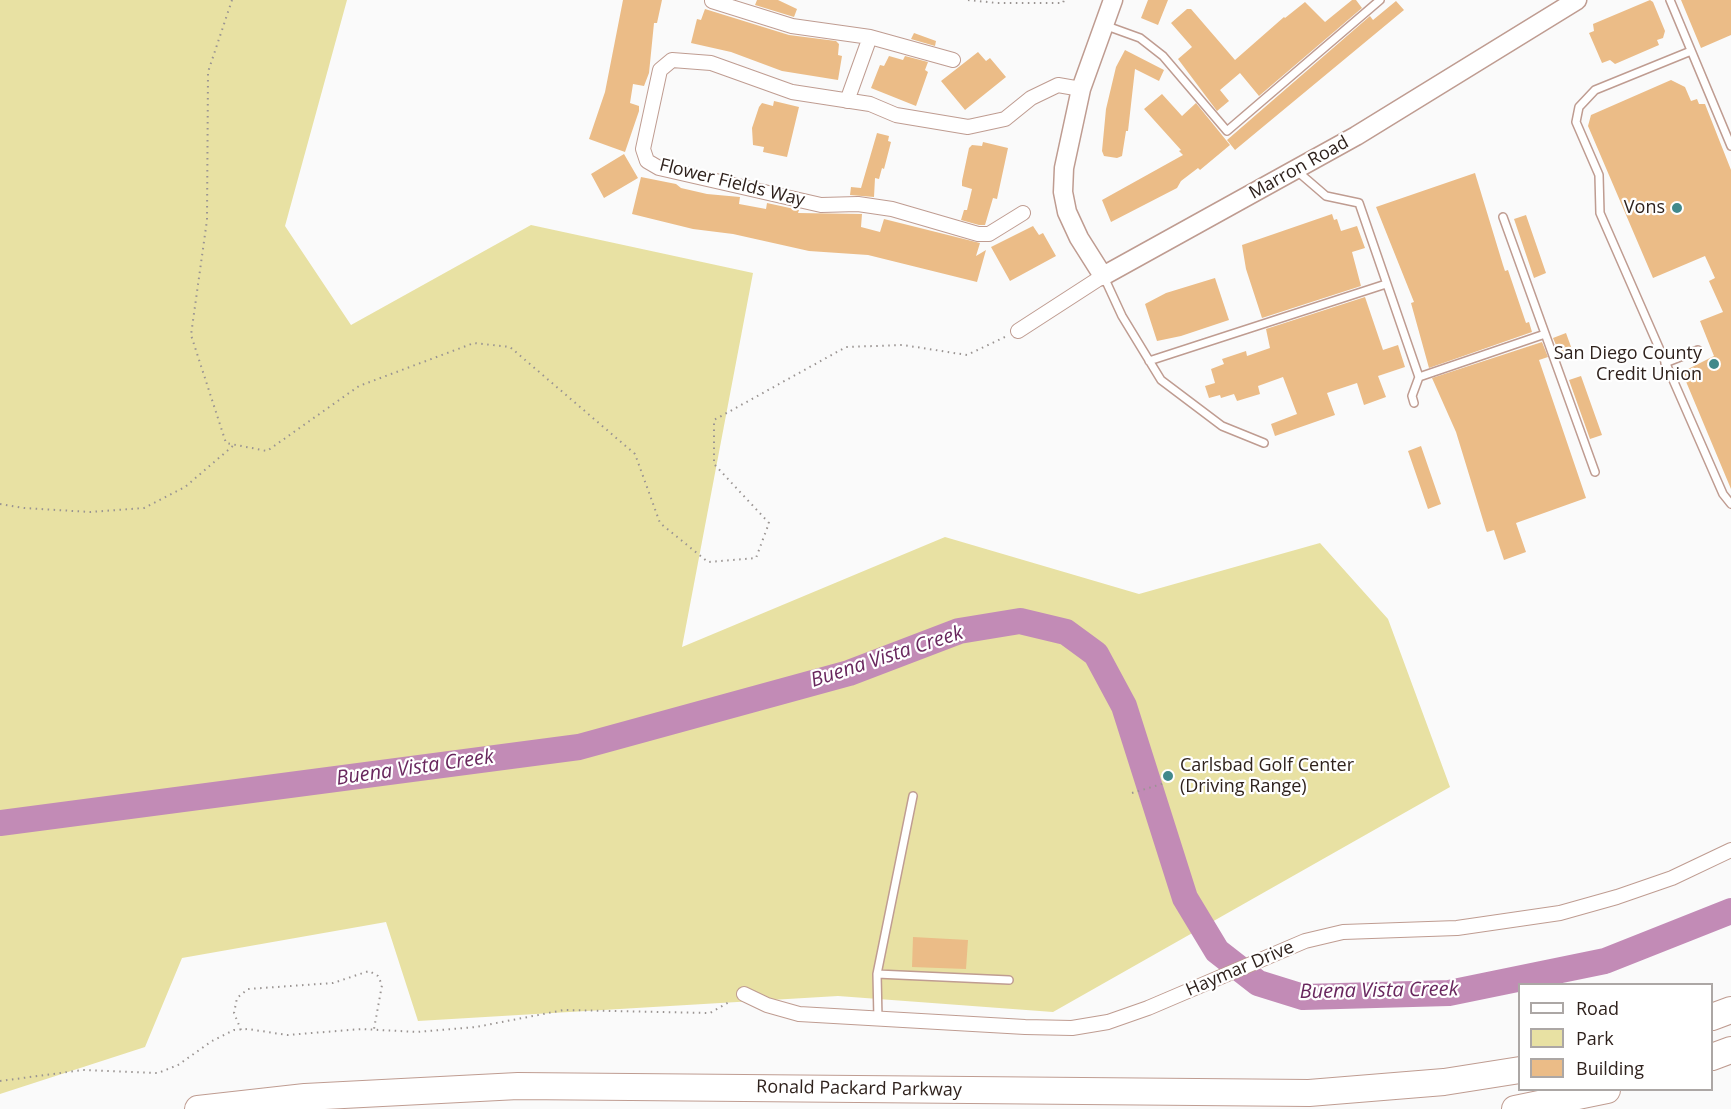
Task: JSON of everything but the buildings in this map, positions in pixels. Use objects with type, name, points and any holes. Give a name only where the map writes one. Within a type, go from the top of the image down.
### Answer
[{"type":"highway","points":[[1713,1057],[1731,1050]]},
{"type":"highway","name":"Ronald Packard Parkway","points":[[198,1109],[304,1097],[518,1086],[1309,1093],[1434,1083],[1518,1070]]},
{"type":"highway","points":[[1515,1109],[1598,1091]]},
{"type":"street","points":[[1103,276],[1079,238],[1067,212],[1063,192],[1064,168],[1081,89],[1102,24],[1113,0]]},
{"type":"street","name":"Marron Road","points":[[1018,331],[1103,276],[1356,136],[1577,0]]},
{"type":"street","points":[[712,1],[792,26],[870,37],[953,60]]},
{"type":"street","points":[[847,100],[870,37]]},
{"type":"street","name":"Flower Fields Way","points":[[1023,213],[989,234],[978,234],[892,209],[858,204],[821,204],[658,168],[647,161],[643,149],[660,70],[672,60],[711,63],[792,92],[870,104],[896,115],[968,127],[1005,119],[1031,98],[1058,85],[1081,89]]},
{"type":"street","name":"Haymar Drive","points":[[744,994],[767,1005],[799,1014],[1024,1028],[1072,1028],[1108,1022],[1149,1008],[1270,954],[1305,941],[1343,932],[1456,928],[1560,913],[1661,882],[1731,850]]},
{"type":"lane","points":[[1102,24],[1140,38],[1163,56],[1227,130],[1380,0]]},
{"type":"lane","points":[[1670,0],[1731,146]]},
{"type":"lane","points":[[1691,51],[1594,90],[1579,107],[1576,122],[1599,175],[1600,213],[1723,494],[1731,504]]},
{"type":"lane","points":[[1295,170],[1326,196],[1359,203],[1419,377],[1412,396],[1414,403]]},
{"type":"lane","points":[[1503,217],[1594,472]]},
{"type":"lane","points":[[1103,276],[1122,316],[1161,380],[1222,426],[1264,443]]},
{"type":"lane","points":[[1149,362],[1386,284]]},
{"type":"lane","points":[[1419,377],[1545,334]]},
{"type":"lane","points":[[1665,363],[1698,350]]},
{"type":"lane","points":[[878,1019],[878,974],[914,796]]},
{"type":"lane","points":[[878,974],[1009,980]]},
{"type":"path","points":[[232,0],[208,72],[207,220],[191,334],[226,443],[267,451],[359,386],[474,343],[510,347],[635,454],[660,523],[708,562],[756,558],[769,523],[714,464],[714,420],[846,347],[903,345],[967,355],[1018,331]]},
{"type":"path","points":[[968,0],[1063,3],[1064,0]]},
{"type":"path","points":[[0,504],[24,508],[90,512],[144,508],[185,487],[235,445]]},
{"type":"path","points":[[1132,794],[1165,783]]},
{"type":"path","points":[[241,1030],[234,1013],[237,998],[248,989],[333,983],[369,970],[378,976],[382,985],[374,1029]]},
{"type":"path","points":[[0,1081],[83,1070],[158,1073],[178,1065],[212,1041],[234,1030],[310,1035],[374,1029],[417,1032],[476,1027],[564,1010],[710,1013],[744,994]]},
{"type":"green space","points":[[0,0],[347,0],[285,226],[351,325],[531,225],[753,273],[682,647],[945,537],[1139,594],[1320,543],[1388,619],[1450,787],[1053,1012],[838,996],[418,1021],[386,922],[182,958],[145,1047],[0,1094]]},
{"type":"waterway","name":"Buena Vista Creek","points":[[0,823],[579,747],[849,673],[959,631],[1020,621],[1066,632],[1096,654],[1124,706],[1185,898],[1217,951],[1258,983],[1303,997],[1449,993],[1605,961],[1731,911]]},
{"type":"place","name":"Vons","points":[[1677,208]]},
{"type":"place","name":"San Diego County Credit Union","points":[[1714,364]]},
{"type":"place","name":"Carlsbad Golf Center (Driving Range)","points":[[1168,776]]}]
